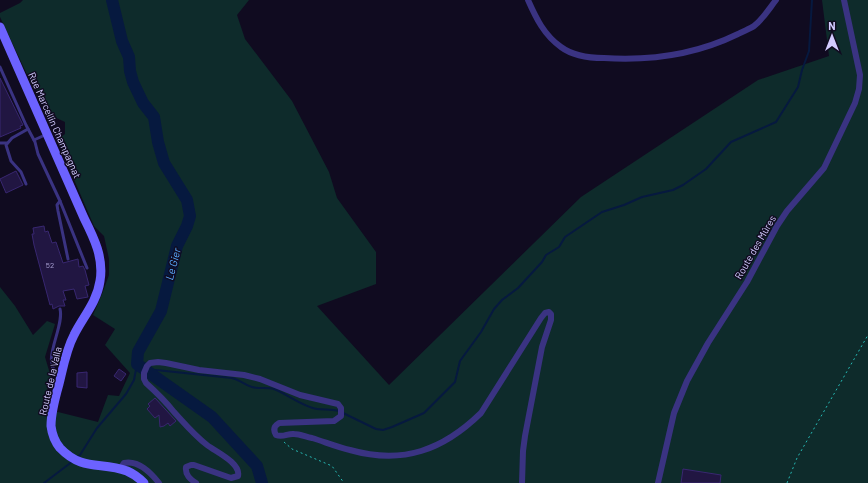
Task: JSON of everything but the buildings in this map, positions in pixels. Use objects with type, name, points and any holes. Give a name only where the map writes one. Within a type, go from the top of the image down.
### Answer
[{"type":"main road","name":"Rue Marcellin Champagnat","points":[[0,27],[84,218],[92,232]]},
{"type":"main road","name":"Route de la Valla","points":[[92,232],[100,255],[100,281],[93,302],[69,345],[53,408],[51,428],[54,438],[59,446],[76,460],[87,464],[120,469],[136,476],[144,483]]},
{"type":"street","points":[[528,0],[547,35],[561,48],[577,55],[628,60],[656,58],[726,40],[753,26],[763,18],[776,0]]},
{"type":"street","name":"Route des Mûres","points":[[658,483],[674,413],[687,381],[708,343],[747,282],[777,226],[787,211],[824,168],[856,103],[860,75],[844,0]]},
{"type":"street","points":[[196,483],[186,474],[186,467],[188,465],[194,465],[231,478],[238,476],[238,471],[230,461],[206,444],[189,429],[174,411],[146,383],[144,380],[144,373],[147,366],[150,364],[158,362],[199,370],[244,375],[266,380],[300,395],[338,404],[341,408],[341,416],[334,421],[279,422],[274,427],[274,433],[279,436],[294,434],[323,441],[351,451],[373,455],[396,456],[424,451],[443,442],[459,432],[481,413],[541,318],[545,313],[549,312],[551,314],[551,320],[542,347],[525,436],[522,483]]},
{"type":"street","points":[[120,469],[124,463],[128,462],[134,464],[151,473],[159,483]]},
{"type":"lane","points":[[0,67],[34,140],[38,154],[60,201],[87,268]]},
{"type":"lane","points":[[0,144],[7,143],[28,129]]},
{"type":"lane","points":[[34,140],[47,134]]},
{"type":"lane","points":[[7,143],[7,149],[11,161],[21,172],[26,184]]},
{"type":"lane","points":[[60,201],[58,203],[58,211],[68,259]]},
{"type":"lane","points":[[60,309],[61,317],[51,360],[54,371],[61,375]]},
{"type":"path","points":[[787,483],[797,458],[868,335]]},
{"type":"path","points":[[284,436],[284,442],[292,449],[332,466],[344,483]]},
{"type":"green space","points":[[23,0],[249,0],[237,15],[245,39],[292,101],[329,172],[337,198],[376,252],[376,284],[317,306],[389,385],[581,197],[758,80],[829,56],[822,0],[868,0],[868,483],[0,483],[0,287],[15,306],[33,335],[47,321],[55,324],[45,357],[51,377],[42,408],[98,422],[108,395],[119,396],[130,373],[105,345],[115,329],[93,315],[109,275],[109,259],[104,236],[94,226],[57,140],[65,134],[65,122],[50,115],[42,97],[32,85],[0,17],[0,13]]},
{"type":"waterway","name":"Le Gier","points":[[112,0],[122,41],[129,57],[130,71],[133,82],[143,103],[154,117],[158,142],[164,163],[187,200],[190,216],[187,226],[177,246],[161,311],[138,352],[137,364],[212,417],[257,466],[262,483]]},
{"type":"waterway","points":[[343,413],[376,429],[383,430],[424,413],[455,382],[460,361],[481,332],[494,309],[502,300],[518,288],[542,262],[546,255],[559,247],[565,237],[602,212],[642,197],[673,190],[683,185],[706,169],[731,142],[776,122],[798,87],[809,51],[812,0]]},
{"type":"waterway","points":[[76,458],[80,455],[97,428],[126,394],[134,380],[137,364]]},
{"type":"waterway","points":[[147,371],[156,370],[232,378],[252,387],[274,389],[312,408],[339,411]]},
{"type":"waterway","points":[[44,483],[73,461]]}]
